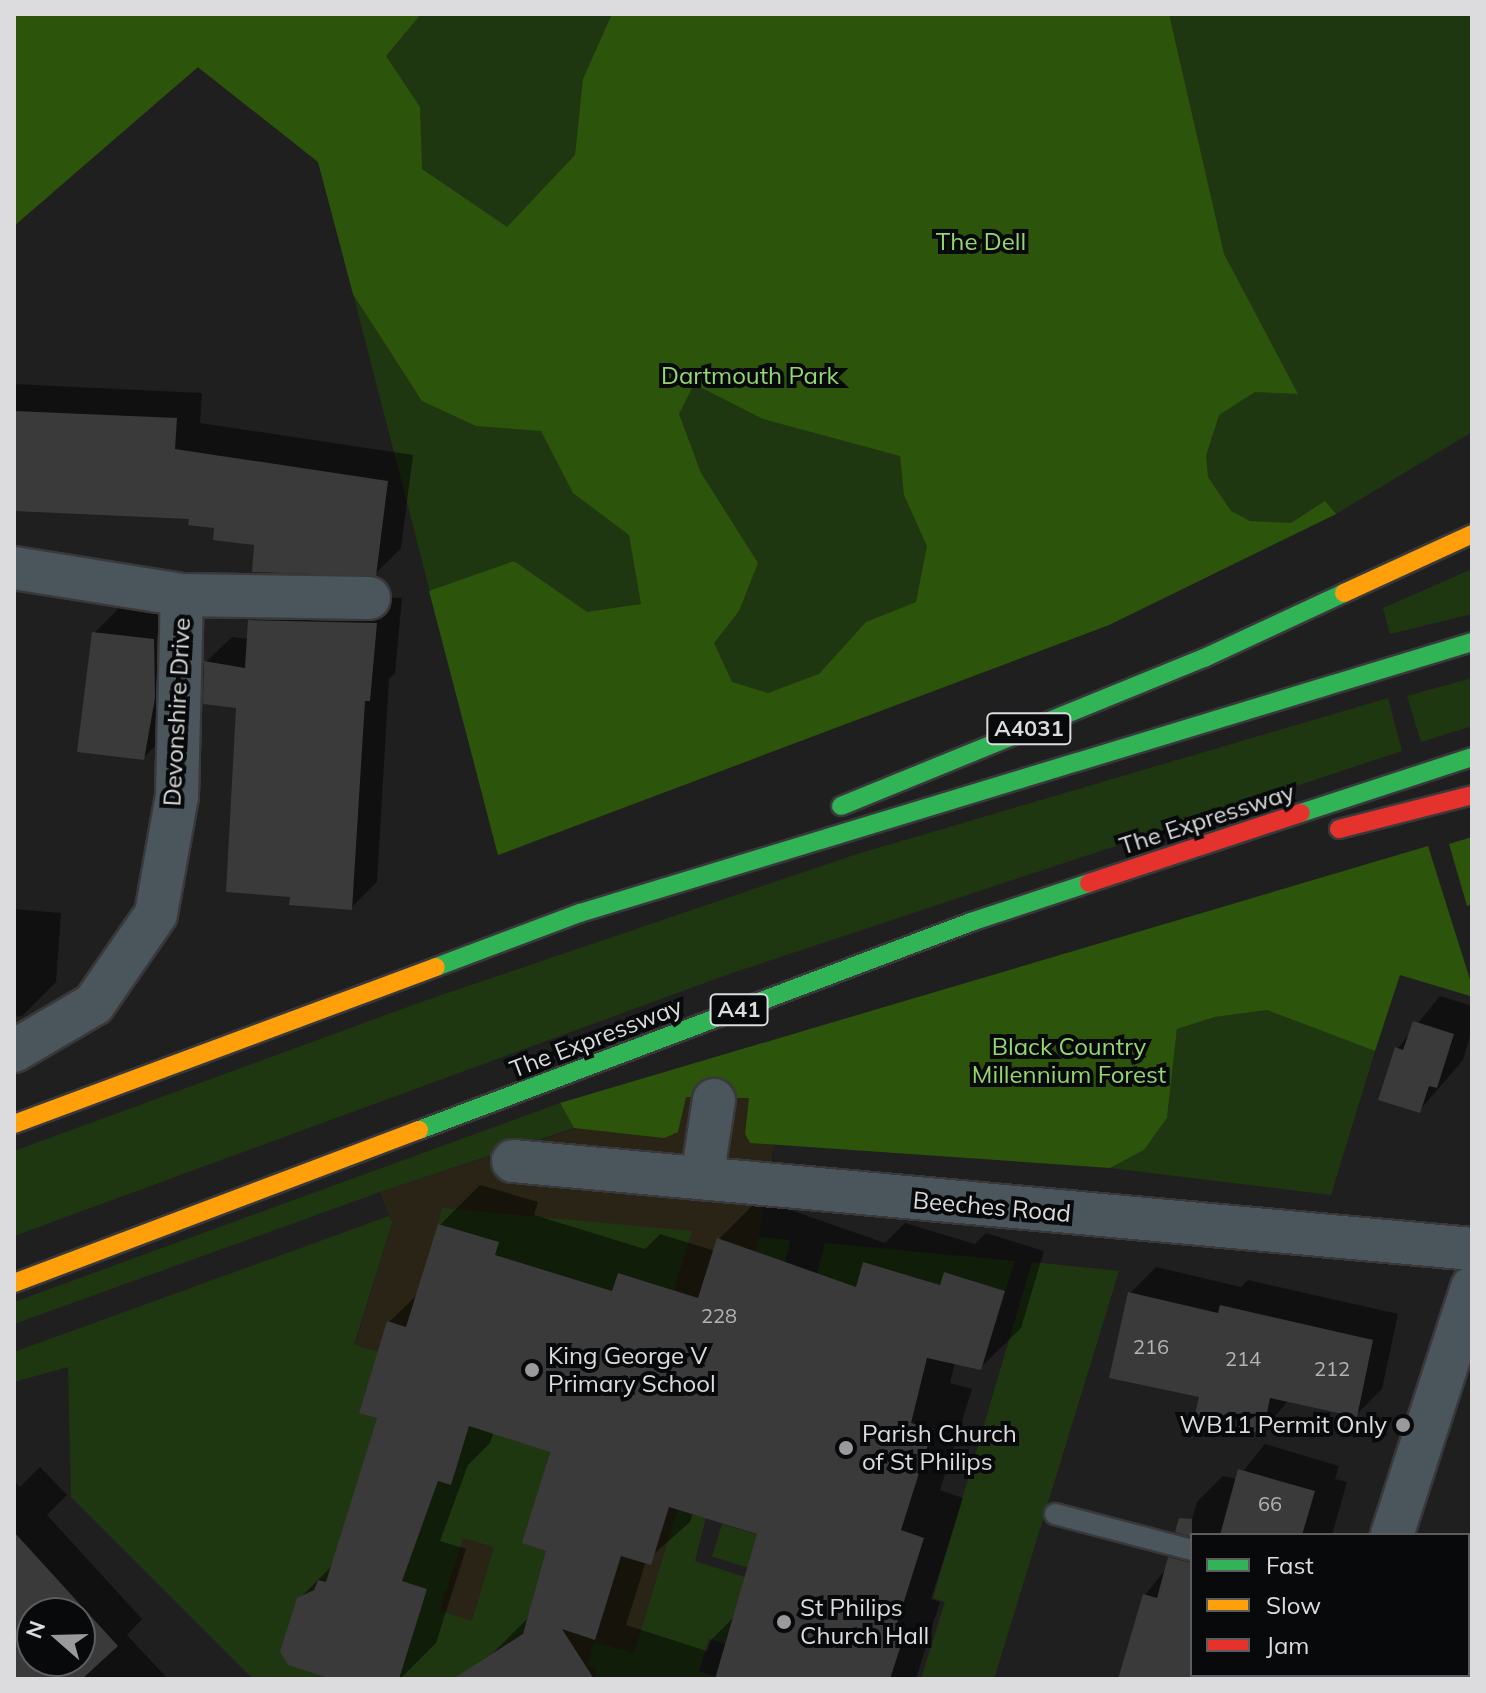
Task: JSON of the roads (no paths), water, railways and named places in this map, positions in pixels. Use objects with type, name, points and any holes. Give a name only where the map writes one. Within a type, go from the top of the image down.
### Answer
[{"type":"highway","name":"A4031","points":[[827,812],[1204,658],[1472,534]]},
{"type":"highway","points":[[580,913],[1472,642]]},
{"type":"highway","name":"The Expressway","points":[[14,1283],[971,922],[1472,757]]},
{"type":"highway","points":[[1320,834],[1472,795]]},
{"type":"highway","points":[[14,1124],[580,913],[783,830]]},
{"type":"highway","points":[[971,922],[1244,853]]},
{"type":"street","name":"Devonshire Drive","points":[[14,568],[182,595],[369,598]]},
{"type":"street","name":"Devonshire Drive","points":[[14,1051],[94,1004],[156,914],[177,796],[182,595]]},
{"type":"street","points":[[702,1178],[714,1100]]},
{"type":"street","name":"Beeches Road","points":[[513,1161],[1472,1249]]},
{"type":"street","points":[[1393,1533],[1472,1288]]},
{"type":"lane","points":[[1055,1514],[1190,1549]]},
{"type":"place","name":"King George V Primary School","points":[[532,1370]]},
{"type":"place","name":"WB11 Permit Only","points":[[1403,1425]]},
{"type":"place","name":"Parish Church of St Philips","points":[[846,1448]]},
{"type":"place","name":"St Philips Church Hall","points":[[784,1622]]},
{"type":"park label","name":"The Dell","points":[[981,242]]},
{"type":"park label","name":"Dartmouth Park","points":[[750,376]]},
{"type":"park label","name":"Black Country Millennium Forest","points":[[1069,1061]]}]
